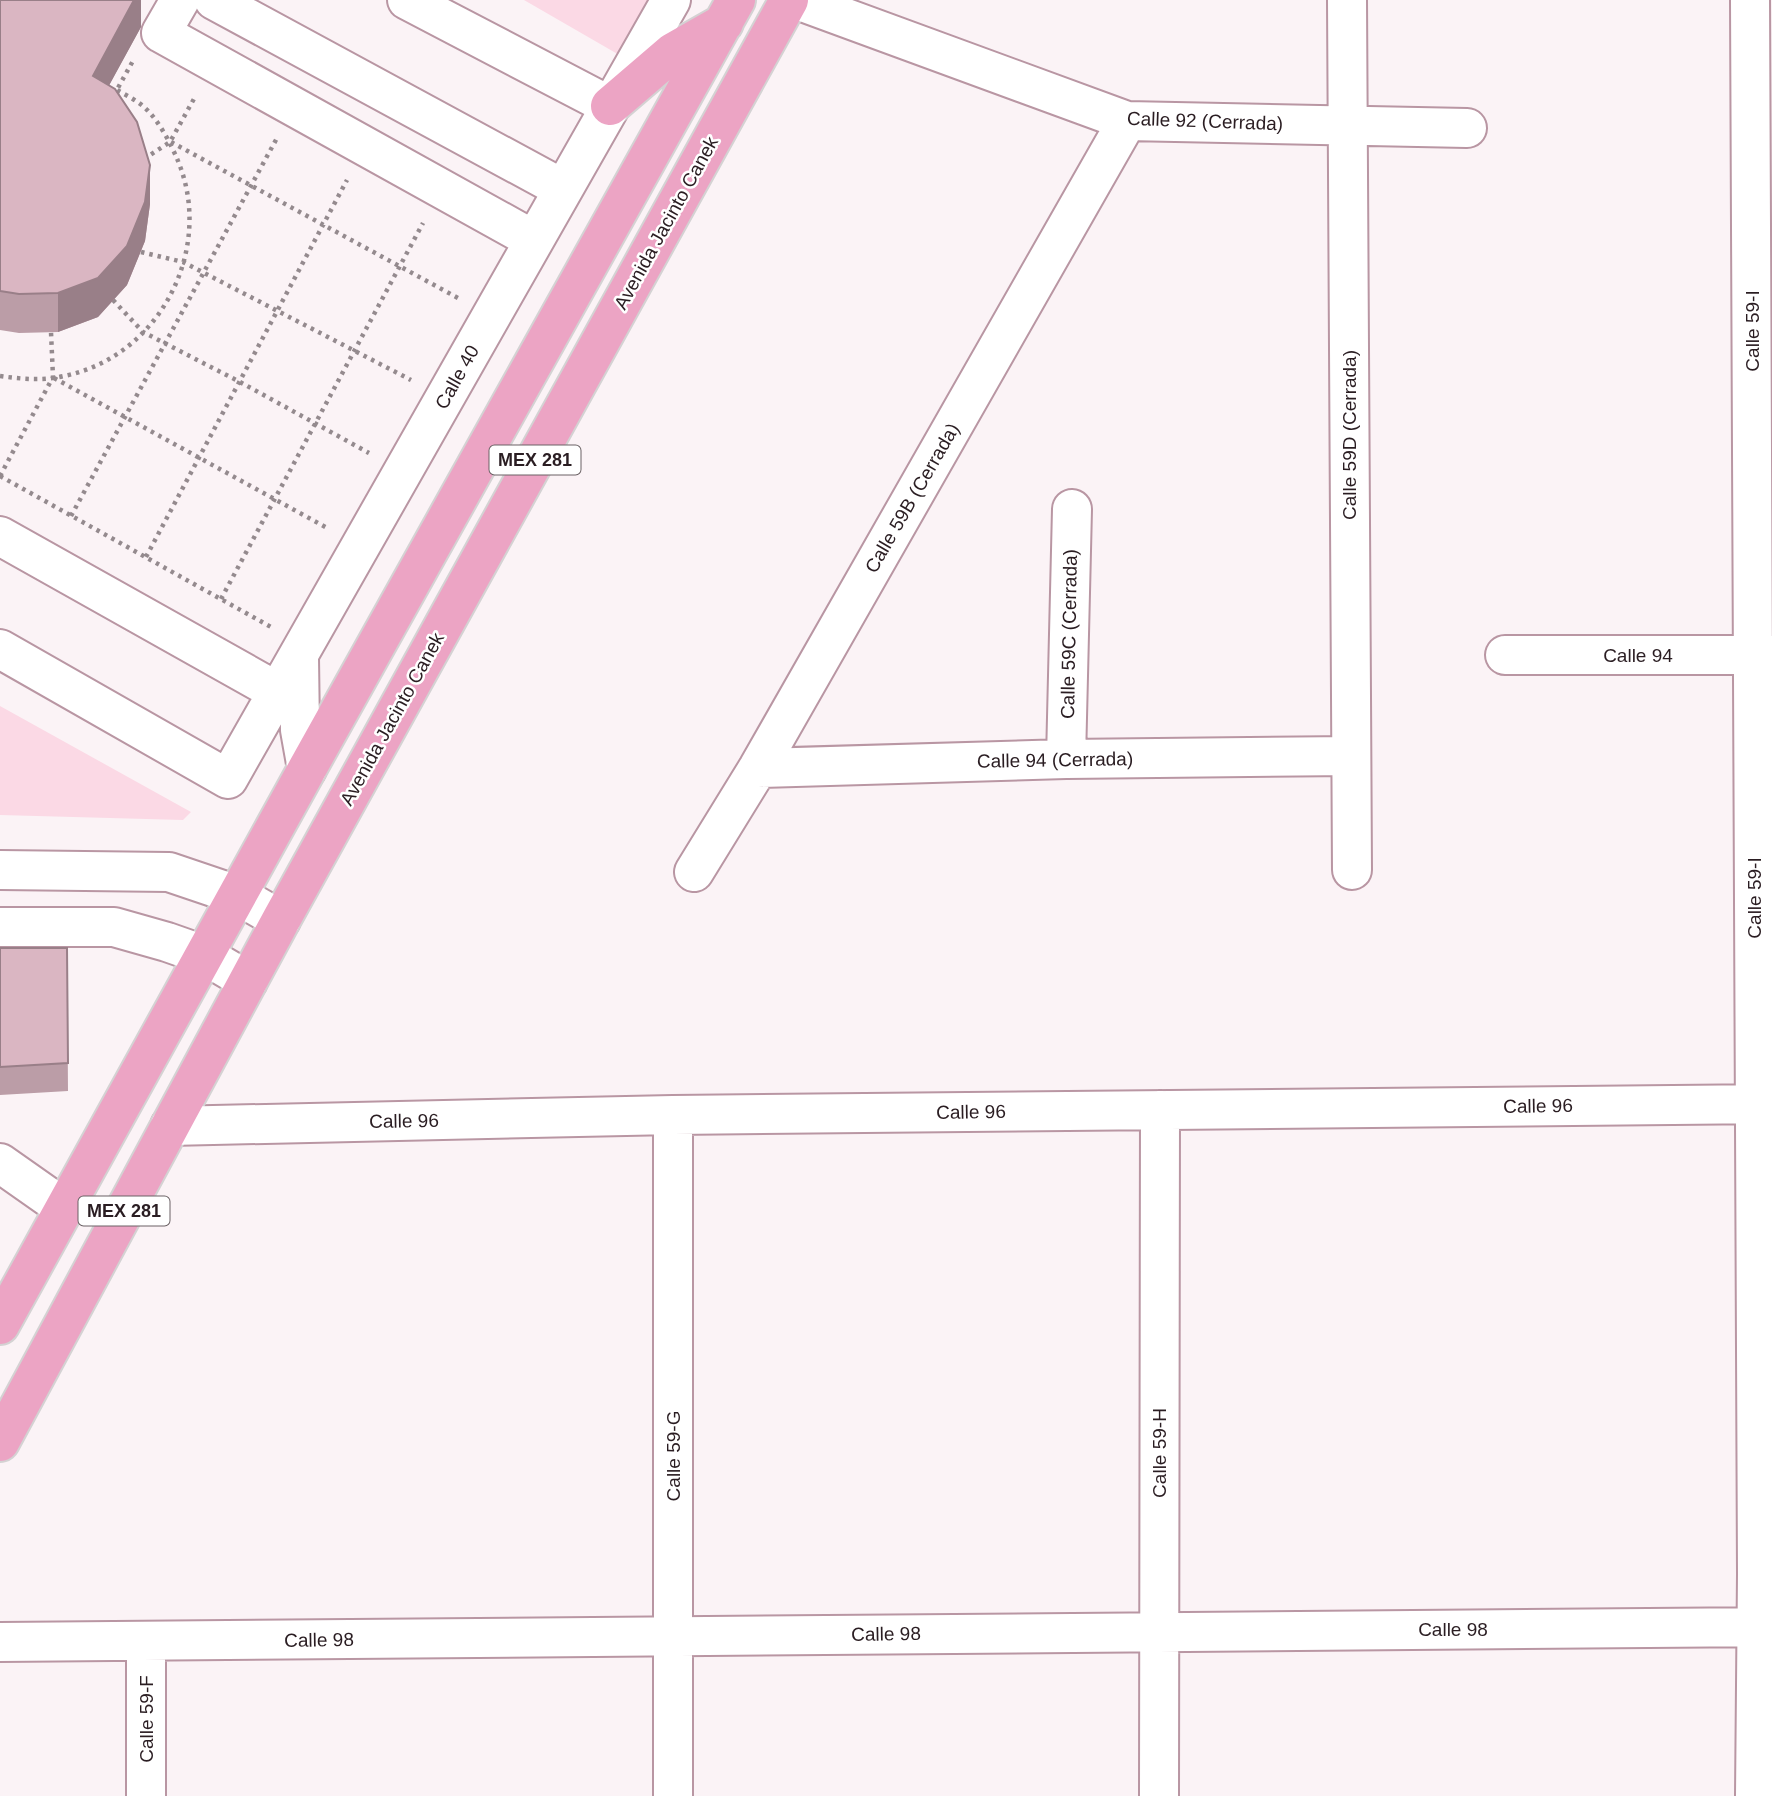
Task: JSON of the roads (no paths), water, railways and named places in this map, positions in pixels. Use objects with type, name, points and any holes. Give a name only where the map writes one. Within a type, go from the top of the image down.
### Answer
[{"type":"main road","name":"Avenida Jacinto Canek","points":[[0,1442],[281,920],[789,0]]},
{"type":"main road","points":[[610,106],[673,52],[730,11]]},
{"type":"main road","name":"MEX 281","points":[[0,1325],[730,11]]},
{"type":"street","points":[[180,0],[161,33],[534,240]]},
{"type":"street","points":[[214,0],[563,189]]},
{"type":"street","points":[[407,0],[610,106]]},
{"type":"street","name":"Calle 40","points":[[307,769],[299,710],[299,656],[671,0]]},
{"type":"street","name":"Calle 92 (Cerrada)","points":[[797,0],[1127,121],[1467,128]]},
{"type":"street","name":"Calle 59D (Cerrada)","points":[[1347,0],[1352,870]]},
{"type":"street","name":"Calle 59-I","points":[[1750,0],[1761,129],[1763,655],[1764,1627],[1755,1796]]},
{"type":"street","name":"Calle 59B (Cerrada)","points":[[694,872],[758,768],[1127,121]]},
{"type":"street","name":"Calle 59C (Cerrada)","points":[[1066,759],[1072,509]]},
{"type":"street","points":[[0,536],[278,692]]},
{"type":"street","points":[[0,649],[228,779],[299,656]]},
{"type":"street","name":"Calle 94","points":[[1505,655],[1763,655]]},
{"type":"street","name":"Calle 94 (Cerrada)","points":[[758,768],[1066,759],[1351,756]]},
{"type":"street","points":[[0,870],[169,872],[237,895],[281,920]]},
{"type":"street","points":[[0,927],[114,927],[204,955],[248,981]]},
{"type":"street","name":"Calle 96","points":[[170,1126],[673,1115],[1763,1104]]},
{"type":"street","name":"Calle 59-H","points":[[1158,1796],[1160,1110]]},
{"type":"street","name":"Calle 59-G","points":[[673,1115],[673,1796]]},
{"type":"street","points":[[4,1176],[64,1208]]},
{"type":"street","name":"Calle 98","points":[[0,1642],[1764,1627]]},
{"type":"street","name":"Calle 59-F","points":[[146,1641],[146,1796]]}]
